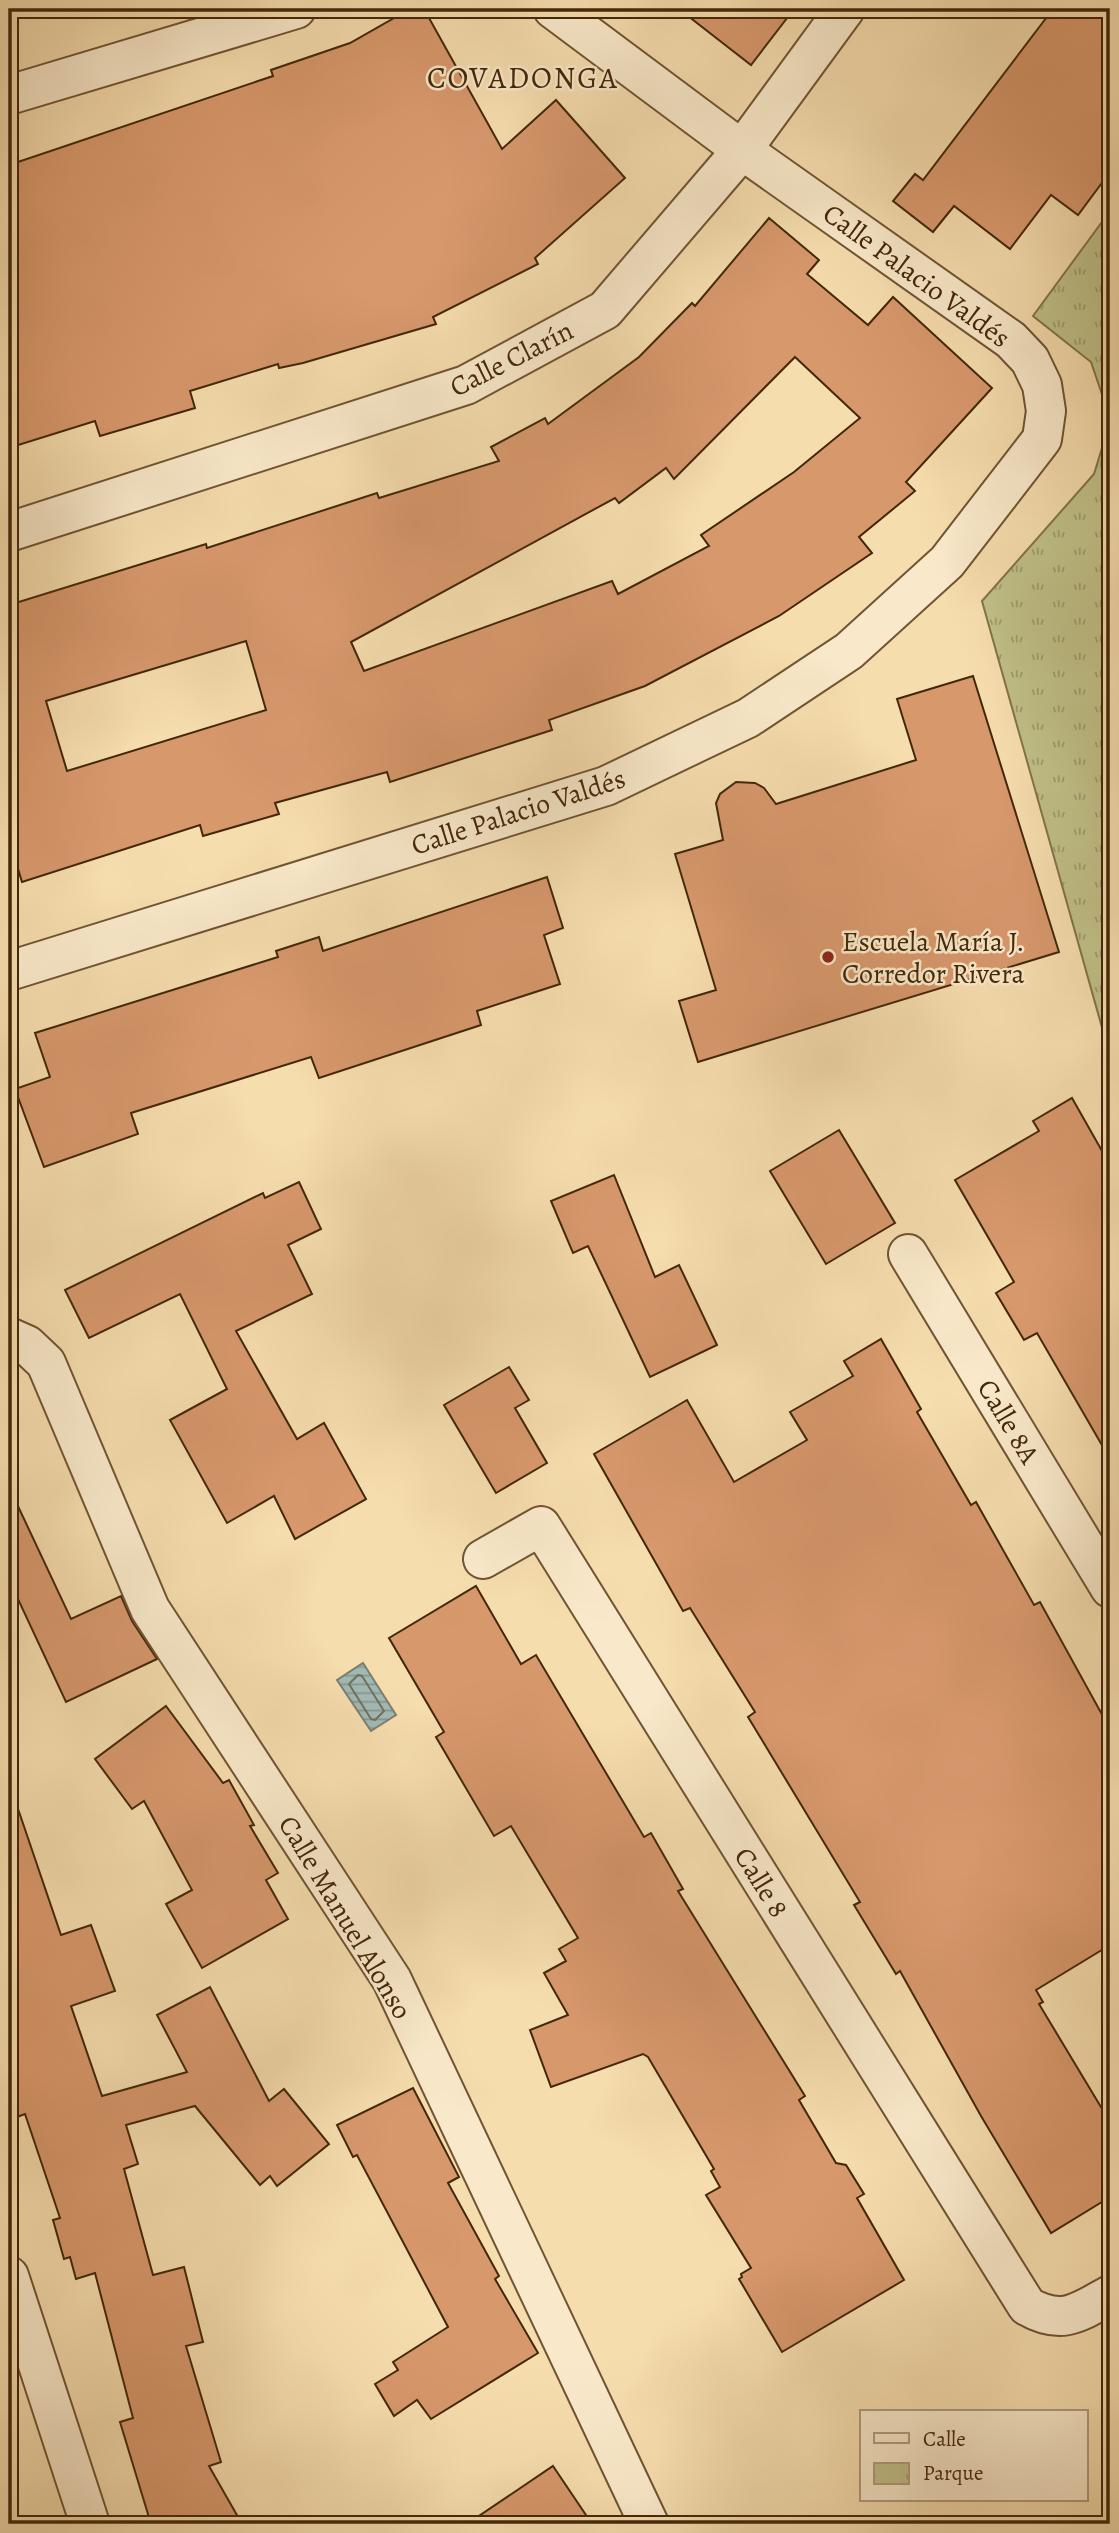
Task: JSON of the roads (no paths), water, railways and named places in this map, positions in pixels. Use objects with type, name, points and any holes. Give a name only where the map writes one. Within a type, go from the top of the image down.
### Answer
[{"type":"street","points":[[9,95],[296,9]]},
{"type":"street","name":"Calle Palacio Valdés","points":[[9,971],[606,786],[748,718],[849,651],[947,562],[1042,439],[1046,411],[1042,385],[1030,360],[1011,340],[742,150],[553,9]]},
{"type":"street","name":"Calle Clarín","points":[[9,532],[466,385],[605,310],[742,150],[845,9]]},
{"type":"street","name":"Calle 8A","points":[[908,1254],[1110,1588]]},
{"type":"street","name":"Calle Manuel Alonso","points":[[9,1337],[27,1345],[46,1363],[150,1609],[392,1980],[649,2524]]},
{"type":"street","name":"Calle 8","points":[[483,1559],[541,1526],[1017,2294],[1027,2306],[1055,2318],[1070,2316],[1110,2295]]},
{"type":"street","points":[[9,2276],[90,2524]]},
{"type":"water","points":[[363,1663],[396,1715],[371,1731],[337,1680]]},
{"type":"place","name":"Escuela María J. Corredor Rivera","points":[[828,957]]},
{"type":"district","name":"COVADONGA","points":[[523,78]]}]
